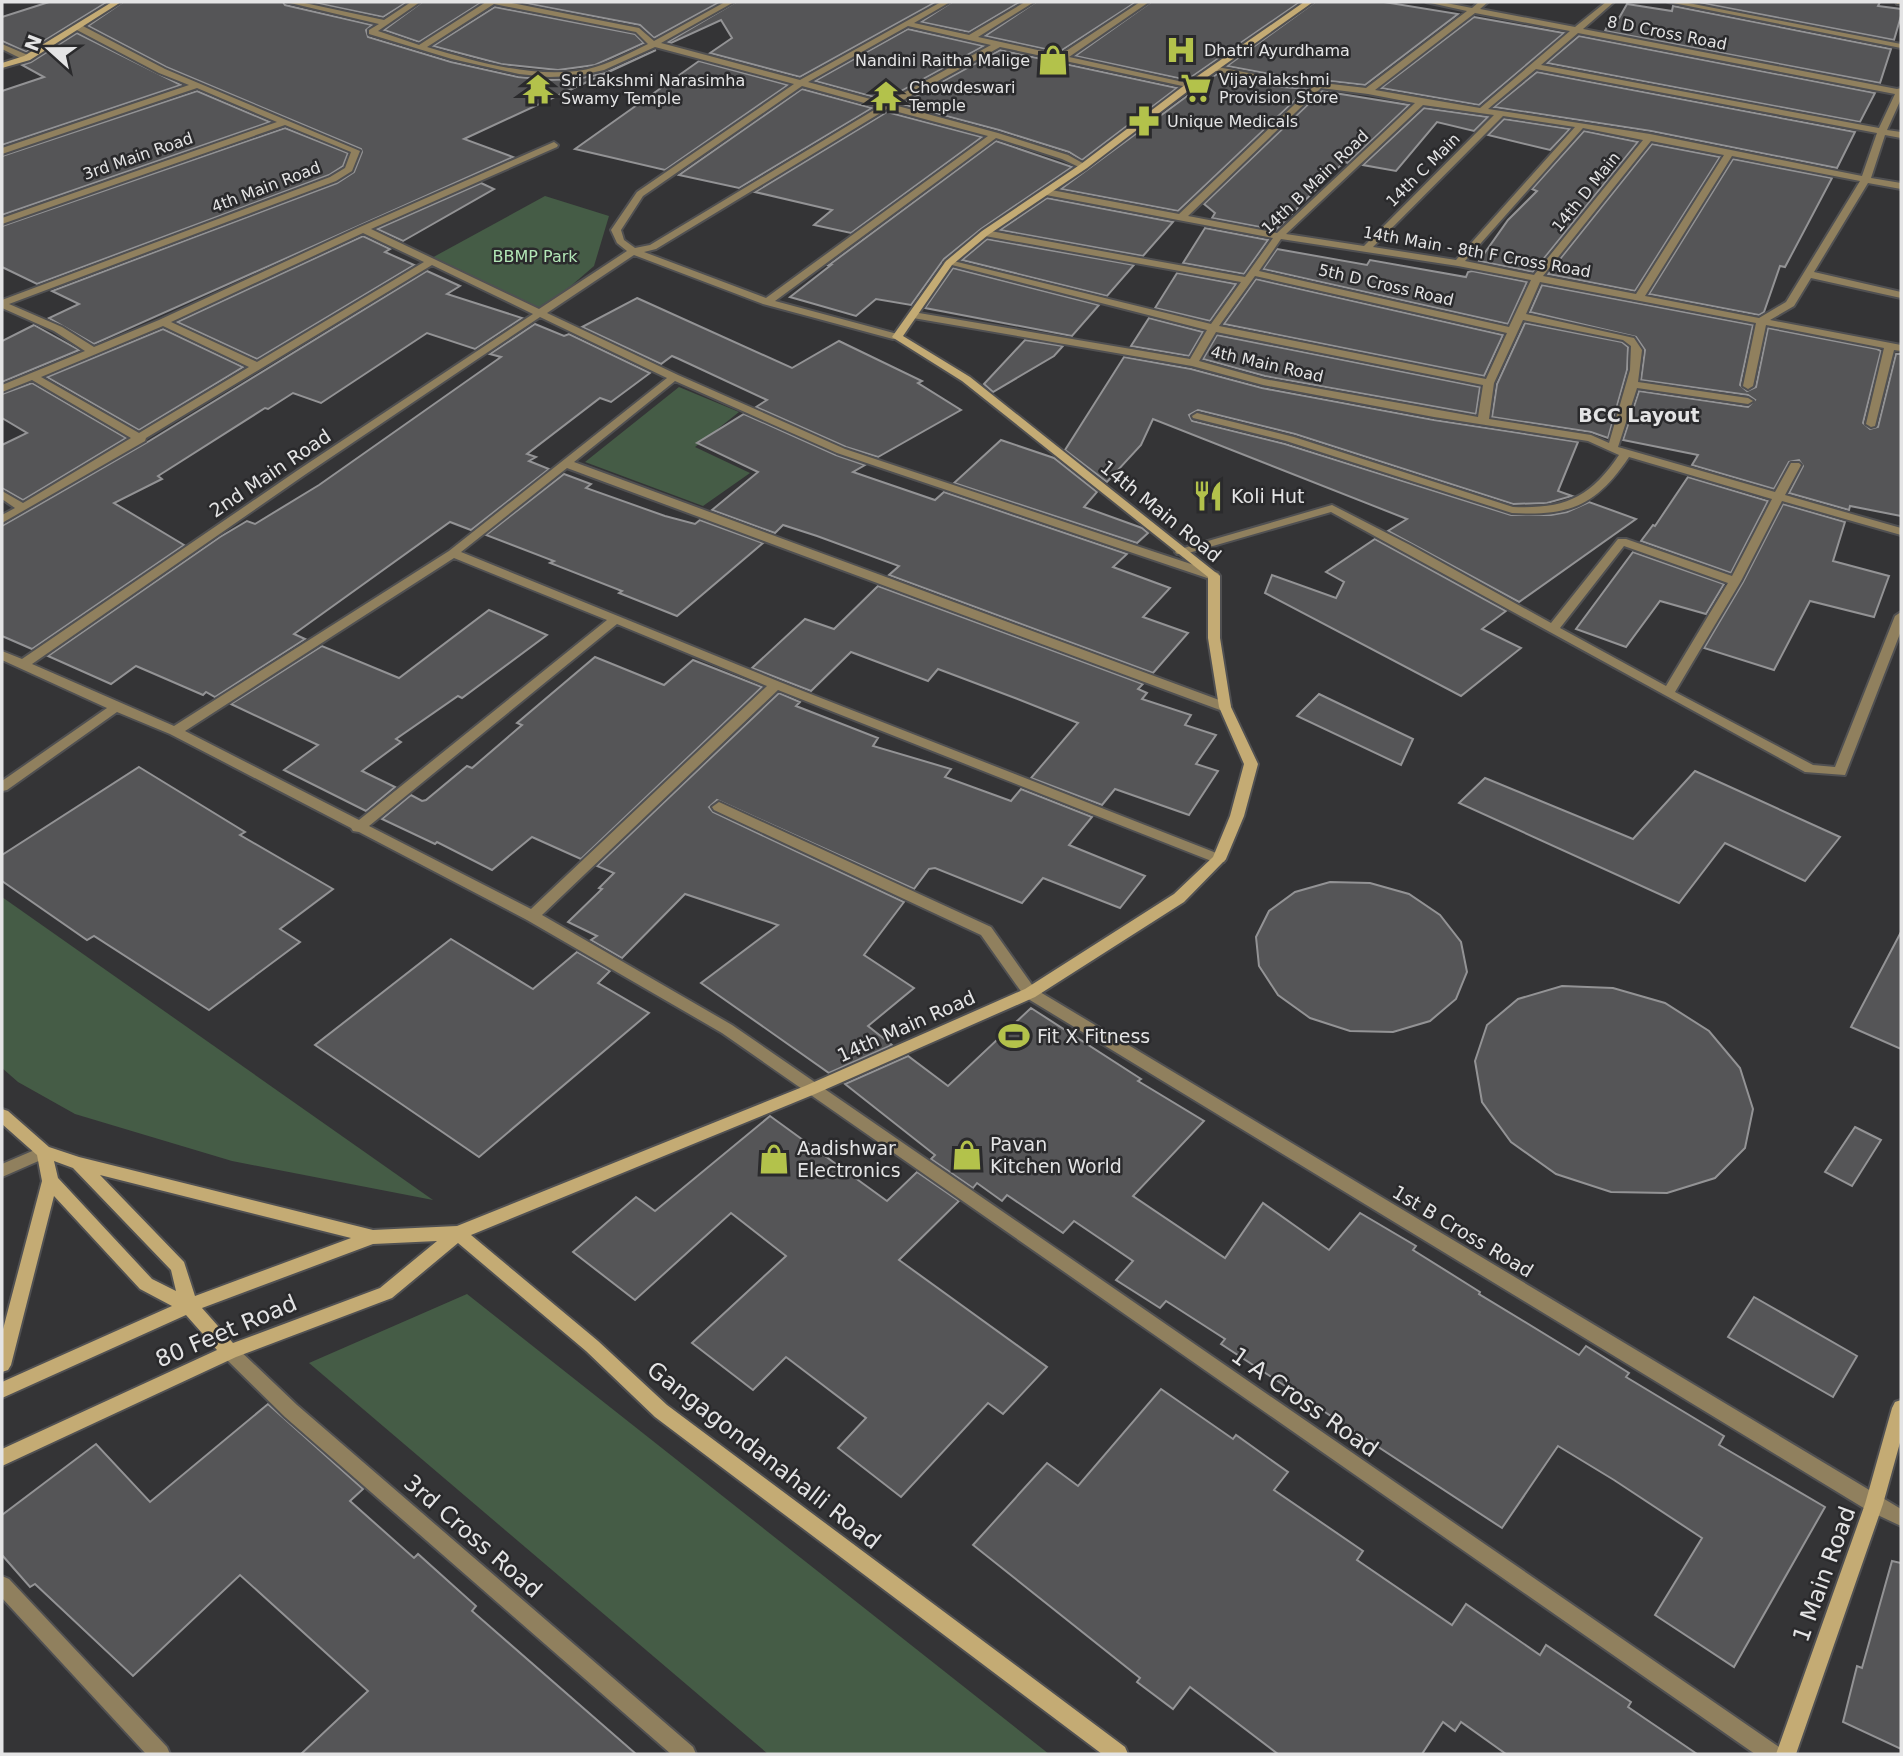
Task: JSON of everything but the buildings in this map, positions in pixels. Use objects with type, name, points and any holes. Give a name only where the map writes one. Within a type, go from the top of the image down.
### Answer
[{"type":"street","points":[[2,66],[27,58],[115,2]]},
{"type":"street","points":[[290,2],[383,22]]},
{"type":"street","points":[[416,2],[372,32],[420,48],[543,75],[599,69],[730,2]]},
{"type":"street","points":[[420,48],[498,2],[639,30],[651,43],[995,135],[1065,156],[1084,166]]},
{"type":"street","points":[[946,2],[799,83],[640,194],[616,230],[620,241],[633,251],[767,302],[897,337],[949,263],[985,233],[1084,166],[1189,86],[1309,2]]},
{"type":"street","points":[[970,38],[1030,2]]},
{"type":"street","points":[[1063,57],[1145,2]]},
{"type":"street","name":"8 D Cross Road","points":[[1430,2],[1901,91]]},
{"type":"street","points":[[1368,91],[1484,2]]},
{"type":"street","points":[[1481,111],[1610,2]]},
{"type":"street","points":[[1672,2],[1901,46]]},
{"type":"street","points":[[908,24],[1189,86]]},
{"type":"street","name":"4th Main Road","points":[[2,304],[333,179],[349,169],[356,151],[162,71],[78,27]]},
{"type":"street","name":"2nd Main Road","points":[[22,665],[313,464],[633,251],[653,247],[886,106],[999,44]]},
{"type":"street","points":[[2,46],[27,58]]},
{"type":"street","points":[[1535,66],[1901,135]]},
{"type":"street","points":[[1215,68],[1318,87],[1368,91],[1421,102],[1581,125],[1901,186]]},
{"type":"street","points":[[2,151],[198,85]]},
{"type":"street","points":[[1181,218],[1318,87]]},
{"type":"street","points":[[1748,386],[1762,320],[1790,304],[1866,179],[1882,131],[1901,91]]},
{"type":"street","name":"14th B Main Road","points":[[1193,363],[1213,328],[1279,236],[1421,102]]},
{"type":"street","name":"14th C Main","points":[[1366,248],[1501,113]]},
{"type":"street","name":"3rd Main Road","points":[[2,221],[285,122]]},
{"type":"street","points":[[1458,263],[1581,125]]},
{"type":"street","points":[[767,302],[995,135]]},
{"type":"street","name":"14th D Main","points":[[1483,420],[1489,383],[1537,278],[1650,137]]},
{"type":"street","points":[[2,389],[163,322],[363,229],[555,145]]},
{"type":"street","points":[[1639,297],[1730,152]]},
{"type":"street","name":"14th Main - 8th F Cross Road","points":[[1046,192],[1279,236],[1458,263],[1896,347]]},
{"type":"street","points":[[363,229],[674,377],[841,451],[1214,576]]},
{"type":"street","name":"5th D Cross Road","points":[[985,233],[1249,276],[1513,331]]},
{"type":"street","points":[[2,520],[141,439],[256,366],[432,261]]},
{"type":"street","points":[[949,263],[1213,328],[1489,383]]},
{"type":"street","points":[[1808,274],[1901,295]]},
{"type":"street","points":[[2,304],[58,329],[93,351]]},
{"type":"street","name":"4th Main Road","points":[[913,315],[1193,363],[1263,382],[1434,414],[1591,438],[1612,449],[1901,532]]},
{"type":"street","points":[[1520,316],[1626,338],[1634,343],[1638,352],[1612,449]]},
{"type":"street","points":[[163,322],[256,366]]},
{"type":"street","name":"14th Main Road","points":[[458,1233],[810,1090],[1030,993],[1179,898],[1219,859],[1237,816],[1251,764],[1225,707],[1214,638],[1214,576],[976,387],[897,337]]},
{"type":"street","points":[[1871,424],[1896,347]]},
{"type":"street","points":[[33,376],[141,439]]},
{"type":"street","points":[[175,730],[453,553],[674,377]]},
{"type":"street","points":[[1631,384],[1748,401]]},
{"type":"street","points":[[1197,416],[1290,439],[1512,510],[1544,512],[1569,505],[1599,488],[1626,453]]},
{"type":"street","points":[[568,464],[1225,707]]},
{"type":"street","points":[[1668,694],[1735,581],[1795,465]]},
{"type":"street","points":[[2,494],[23,508]]},
{"type":"street","points":[[1181,552],[1332,508],[1668,694],[1810,769],[1840,772],[1901,616]]},
{"type":"street","points":[[1553,628],[1622,541],[1735,581]]},
{"type":"street","points":[[453,553],[776,685],[1219,859]]},
{"type":"street","points":[[358,828],[615,620]]},
{"type":"street","name":"1 A Cross Road","points":[[2,655],[116,707],[175,730],[358,828],[531,916],[727,1029],[810,1090],[1772,1754]]},
{"type":"street","points":[[531,916],[776,685]]},
{"type":"street","points":[[2,787],[116,707]]},
{"type":"street","points":[[719,807],[986,931],[1030,993]]},
{"type":"street","name":"1st B Cross Road","points":[[1030,993],[1901,1518]]},
{"type":"street","points":[[2,1115],[44,1152],[79,1163],[373,1237],[458,1233]]},
{"type":"street","points":[[2,1171],[44,1152]]},
{"type":"street","points":[[2,1365],[50,1181],[44,1152]]},
{"type":"street","points":[[79,1163],[178,1267],[189,1306]]},
{"type":"street","points":[[50,1181],[146,1284],[189,1306],[230,1352]]},
{"type":"street","name":"80 Feet Road","points":[[2,1458],[230,1352],[386,1293],[458,1233]]},
{"type":"street","name":"Gangagondanahalli Road","points":[[458,1233],[592,1346],[660,1411],[1118,1754]]},
{"type":"street","name":"80 Feet Road","points":[[2,1390],[189,1306],[373,1237]]},
{"type":"street","name":"3rd Cross Road","points":[[230,1352],[291,1411],[686,1754]]},
{"type":"street","name":"1 Main Road","points":[[1786,1754],[1874,1504],[1901,1408]]},
{"type":"street","points":[[2,1585],[160,1754]]},
{"type":"green space","name":"BBMP Park","points":[[545,196],[609,216],[594,266],[542,311],[428,260]]},
{"type":"green space","points":[[679,387],[739,412],[695,447],[750,473],[703,506],[585,462]]},
{"type":"green space","points":[[2,897],[433,1200],[232,1161],[75,1114],[18,1082],[2,1068]]},
{"type":"green space","points":[[467,1294],[1049,1754],[768,1754],[309,1363]]},
{"type":"place","name":"Dhatri Ayurdhama","points":[[1181,50]]},
{"type":"place","name":"Nandini Raitha Malige","points":[[1053,60]]},
{"type":"place","name":"Vijayalakshmi Provision Store","points":[[1196,88]]},
{"type":"place","name":"Sri Lakshmi Narasimha Swamy Temple","points":[[538,89]]},
{"type":"place","name":"Chowdeswari Temple","points":[[886,96]]},
{"type":"place","name":"Unique Medicals","points":[[1144,121]]},
{"type":"place","name":"Koli Hut","points":[[1208,496]]},
{"type":"place","name":"Fit X Fitness","points":[[1014,1036]]},
{"type":"place","name":"Pavan Kitchen World","points":[[967,1155]]},
{"type":"place","name":"Aadishwar Electronics","points":[[774,1159]]},
{"type":"district","name":"BCC Layout","points":[[1639,415]]}]
